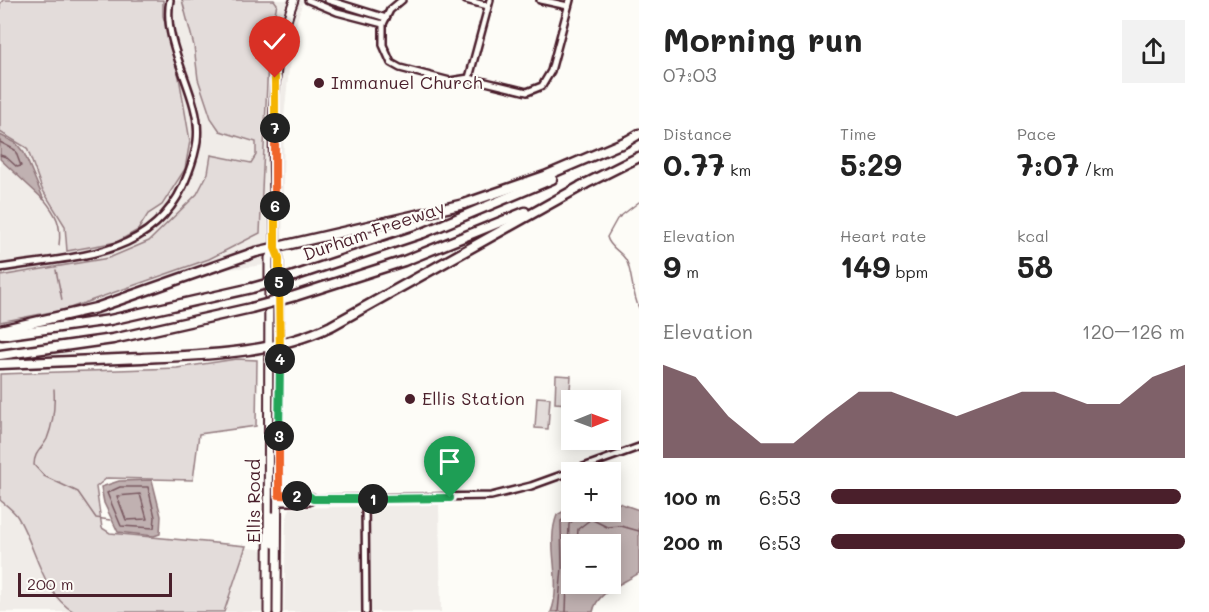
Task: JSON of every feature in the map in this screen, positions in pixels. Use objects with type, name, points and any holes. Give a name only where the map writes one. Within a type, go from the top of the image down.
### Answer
[{"type":"highway","name":"Durham Freeway","points":[[0,335],[128,316],[252,288],[371,252],[475,212],[639,134]]},
{"type":"highway","points":[[0,330],[88,310],[246,255],[464,204],[544,176],[627,141]]},
{"type":"highway","name":"Durham Freeway","points":[[0,355],[113,339],[251,309],[295,296],[456,241],[585,184],[639,157]]},
{"type":"highway","points":[[0,364],[191,355],[267,347],[300,340],[331,326],[585,184]]},
{"type":"main road","name":"Ellis Road","points":[[277,612],[280,345],[279,258],[275,248],[275,78],[282,40],[294,0]]},
{"type":"main road","name":"Ellis Road","points":[[268,612],[270,458],[267,347],[269,258],[275,248]]},
{"type":"main road","points":[[270,458],[273,464],[274,494],[279,499]]},
{"type":"main road","points":[[268,499],[272,507],[274,546],[278,551]]},
{"type":"street","points":[[0,268],[85,256],[124,245],[151,228],[170,210],[184,186],[199,140],[198,119],[174,40],[170,0]]},
{"type":"street","points":[[308,0],[337,12],[383,24]]},
{"type":"street","points":[[328,0],[386,18]]},
{"type":"street","points":[[402,0],[390,10],[383,24],[383,45],[391,63],[400,69],[450,81],[469,78],[527,92],[542,86],[551,71],[569,3],[540,0]]},
{"type":"street","points":[[466,0],[489,3],[469,78]]},
{"type":"street","points":[[355,9],[357,1]]},
{"type":"street","points":[[279,499],[309,502],[313,499],[499,495],[531,486],[639,447]]},
{"type":"street","points":[[365,499],[366,612]]},
{"type":"shaded area","points":[[0,0],[303,0],[292,40],[284,117],[282,263],[0,295]]},
{"type":"shaded area","points":[[3,0],[163,0],[163,16],[179,77],[190,141],[185,169],[162,205],[148,214],[138,230],[117,242],[67,251],[65,226],[42,189],[27,148],[0,132],[0,4]]},
{"type":"shaded area","points":[[182,0],[274,0],[277,4],[269,40],[260,233],[209,259],[67,309],[0,322],[0,276],[109,258],[149,241],[197,194],[208,173],[211,155],[251,163],[256,155],[256,142],[220,131],[211,118],[198,79],[194,46]]},
{"type":"shaded area","points":[[236,359],[257,360],[256,426],[199,434],[193,480],[107,478],[96,487],[102,528],[110,533],[246,546],[224,612],[74,612],[63,604],[46,581],[24,528],[17,516],[0,500],[0,374],[177,368]]},
{"type":"shaded area","points":[[556,375],[571,376],[570,390],[561,390],[561,403],[555,403]]},
{"type":"shaded area","points":[[0,388],[41,530],[265,551],[265,612],[0,612]]},
{"type":"shaded area","points":[[537,397],[550,398],[548,429],[535,428]]},
{"type":"shaded area","points":[[439,505],[441,612],[284,612],[286,521],[290,508]]},
{"type":"water","points":[[0,135],[16,143],[24,153],[44,200],[0,159]]},
{"type":"water","points":[[152,480],[161,516],[160,534],[154,536],[118,532],[104,503],[101,487],[119,481]]},
{"type":"water","points":[[621,504],[639,510],[639,573],[621,584],[621,534],[561,534],[561,594],[604,594],[595,605],[593,612],[551,612],[555,588],[553,538],[557,515],[561,513],[561,522],[621,522]]},
{"type":"waterway","points":[[43,198],[57,220],[60,231],[59,245]]},
{"type":"waterway","points":[[639,202],[617,219],[607,237],[611,245],[627,262],[639,308]]},
{"type":"waterway","points":[[56,270],[62,300]]},
{"type":"waterway","points":[[54,389],[51,427],[47,439],[35,457],[34,465],[44,476],[78,492],[96,518],[110,520]]},
{"type":"place","name":"Immanuel Church","points":[[319,83]]},
{"type":"place","name":"Ellis Station","points":[[410,399]]},
{"type":"route","points":[[275,78],[275,248],[279,258],[280,345],[279,495],[309,496],[313,499],[450,498]]}]
